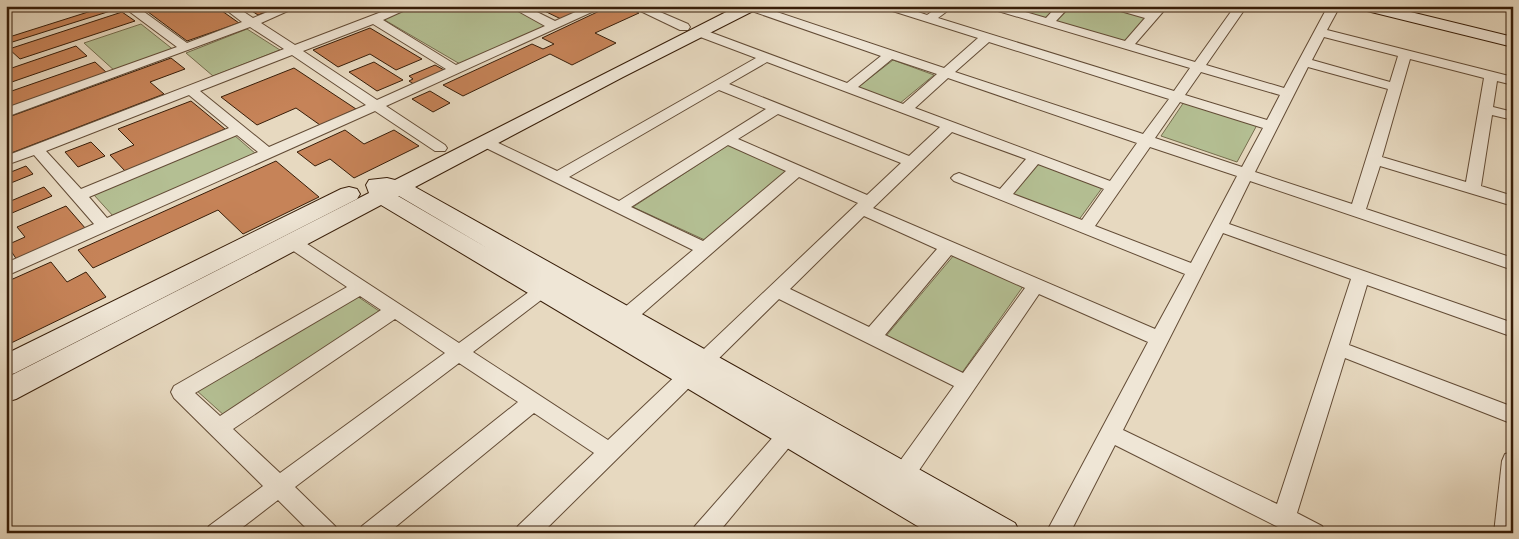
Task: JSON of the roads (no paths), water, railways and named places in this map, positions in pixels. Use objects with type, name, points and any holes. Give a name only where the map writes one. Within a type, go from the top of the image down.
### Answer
[{"type":"street","points":[[128,6],[186,48]]},
{"type":"street","points":[[226,6],[440,148]]},
{"type":"street","points":[[6,113],[186,48],[293,6]]},
{"type":"street","points":[[6,161],[408,6]]},
{"type":"street","points":[[515,6],[555,26]]},
{"type":"street","points":[[6,270],[599,6]]},
{"type":"street","points":[[636,6],[691,30],[1113,187]]},
{"type":"street","points":[[6,366],[486,142],[691,30],[725,6]]},
{"type":"street","points":[[887,6],[1271,126]]},
{"type":"street","points":[[929,19],[948,6]]},
{"type":"street","points":[[992,6],[1288,94]]},
{"type":"street","points":[[1048,23],[1064,6]]},
{"type":"street","points":[[1114,6],[1153,17]]},
{"type":"street","points":[[1128,46],[1162,6]]},
{"type":"street","points":[[1085,228],[1239,8],[1222,6]]},
{"type":"street","points":[[1058,533],[1334,6]]},
{"type":"street","points":[[1365,6],[1513,42]]},
{"type":"street","points":[[1398,6],[1513,34]]},
{"type":"street","points":[[752,7],[890,55],[947,72]]},
{"type":"street","points":[[6,391],[292,242],[385,188],[440,148],[691,30],[752,7],[1247,172],[1513,264]]},
{"type":"street","points":[[373,19],[456,70]]},
{"type":"street","points":[[1320,32],[1513,81]]},
{"type":"street","points":[[906,109],[987,37]]},
{"type":"street","points":[[1360,206],[1405,54]]},
{"type":"street","points":[[848,88],[890,55]]},
{"type":"street","points":[[557,177],[767,58]]},
{"type":"street","points":[[1304,62],[1395,88]]},
{"type":"street","points":[[1473,189],[1491,76]]},
{"type":"street","points":[[719,85],[911,162]]},
{"type":"street","points":[[192,90],[268,154]]},
{"type":"street","points":[[618,208],[777,108]]},
{"type":"street","points":[[1485,109],[1513,116]]},
{"type":"street","points":[[526,533],[776,290],[949,126]]},
{"type":"street","points":[[78,196],[239,129]]},
{"type":"street","points":[[727,140],[797,170],[948,247],[1159,339]]},
{"type":"street","points":[[486,142],[704,249]]},
{"type":"street","points":[[37,149],[105,226]]},
{"type":"street","points":[[1003,195],[1035,158]]},
{"type":"street","points":[[1374,159],[1513,201]]},
{"type":"street","points":[[626,317],[797,170]]},
{"type":"street","points":[[1247,172],[1513,255]]},
{"type":"street","points":[[959,178],[1195,271]]},
{"type":"street","points":[[385,188],[543,290],[903,475],[1004,533]]},
{"type":"street","points":[[385,188],[626,317],[788,433],[958,533]]},
{"type":"street","points":[[1219,226],[1513,330]]},
{"type":"street","points":[[292,242],[609,452]]},
{"type":"street","points":[[872,337],[948,247]]},
{"type":"street","points":[[1284,518],[1361,276]]},
{"type":"street","points":[[903,475],[1036,285]]},
{"type":"street","points":[[327,533],[181,392],[361,288]]},
{"type":"street","points":[[217,533],[543,290]]},
{"type":"street","points":[[776,290],[967,384]]},
{"type":"street","points":[[218,428],[394,310]]},
{"type":"street","points":[[1338,348],[1513,416]]},
{"type":"street","points":[[370,533],[533,402]]},
{"type":"street","points":[[714,530],[788,433]]},
{"type":"street","points":[[1110,433],[1314,533]]},
{"type":"street","points":[[1506,533],[1513,461]]}]
